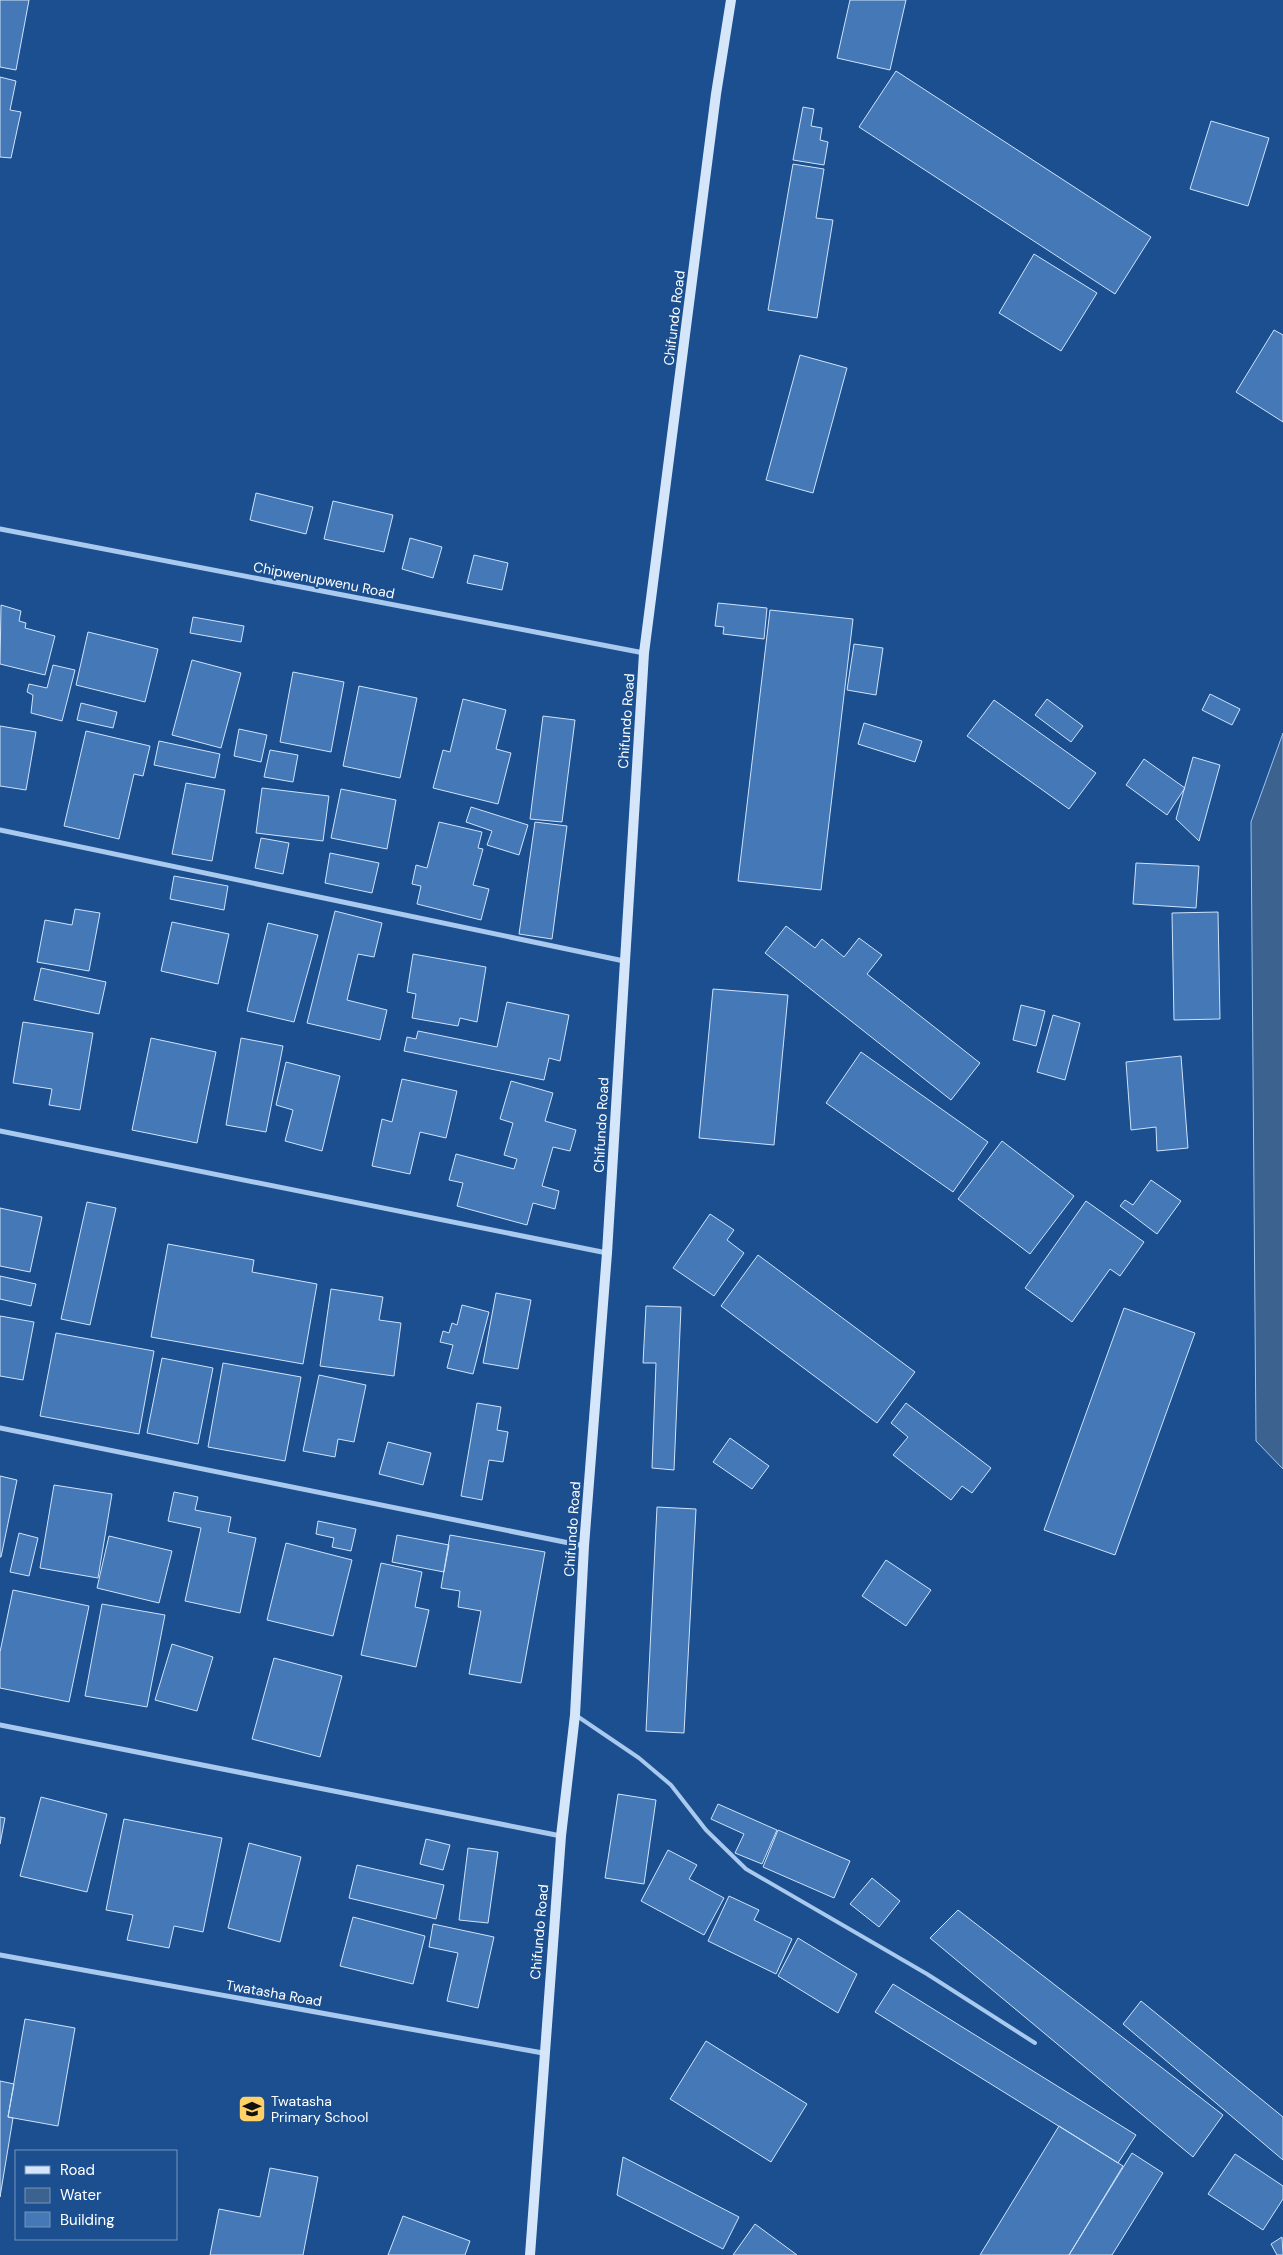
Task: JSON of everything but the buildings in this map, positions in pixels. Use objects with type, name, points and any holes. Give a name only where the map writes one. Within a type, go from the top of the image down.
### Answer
[{"type":"street","name":"Chifundo Road","points":[[530,2255],[543,2053],[561,1836],[575,1715],[584,1546],[607,1253],[644,653],[716,94],[731,0]]},
{"type":"street","name":"Chipwenupwenu Road","points":[[0,529],[644,653]]},
{"type":"street","points":[[0,830],[624,961]]},
{"type":"street","points":[[0,1131],[607,1253]]},
{"type":"street","points":[[0,1428],[584,1546]]},
{"type":"street","points":[[0,1725],[561,1836]]},
{"type":"street","name":"Twatasha Road","points":[[0,1955],[543,2053]]},
{"type":"lane","points":[[575,1715],[639,1758],[671,1785],[706,1830],[746,1869],[927,1974],[1034,2043]]},
{"type":"water","points":[[1283,733],[1283,1469],[1256,1441],[1251,822]]},
{"type":"place","name":"Twatasha Primary School","points":[[252,2109]]}]
